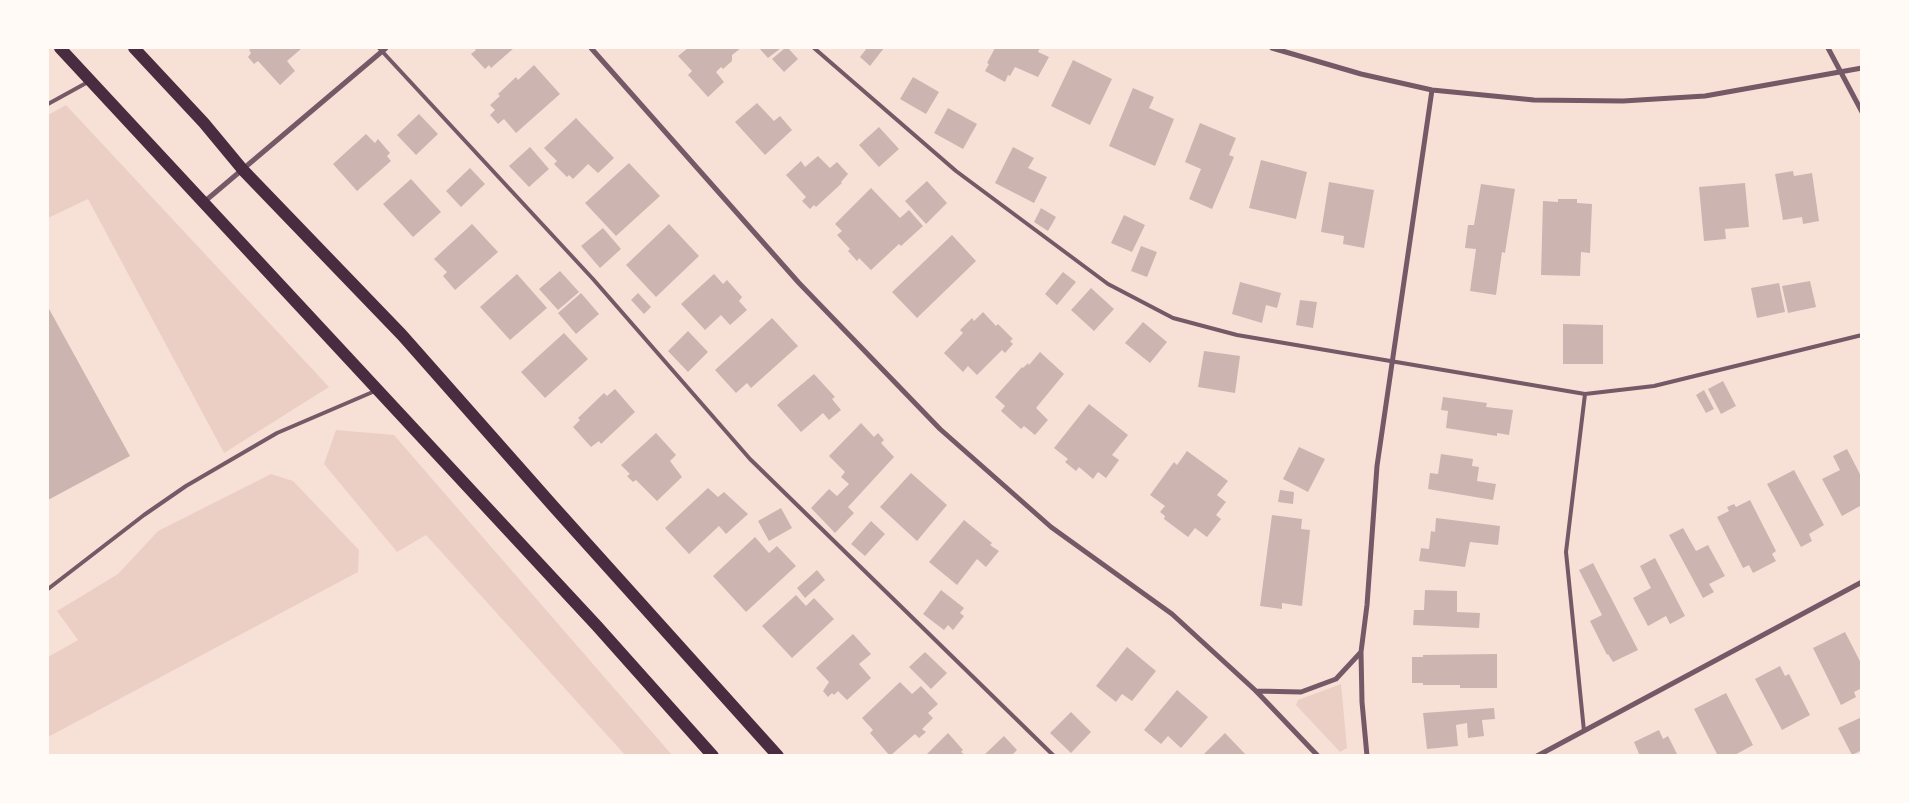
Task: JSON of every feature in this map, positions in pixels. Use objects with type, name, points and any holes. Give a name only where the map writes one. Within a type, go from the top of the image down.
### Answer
[{"type":"main road","points":[[60,48],[597,626],[713,756]]},
{"type":"main road","points":[[134,48],[204,123],[244,170],[402,335],[778,756]]},
{"type":"street","points":[[591,48],[799,283],[940,429],[1051,526],[1172,614],[1256,691],[1318,756]]},
{"type":"street","points":[[1272,48],[1361,74],[1432,90],[1534,100],[1623,101],[1705,96],[1862,68]]},
{"type":"street","points":[[1828,48],[1862,112]]},
{"type":"street","points":[[203,203],[244,170],[382,49]]},
{"type":"street","points":[[1367,756],[1362,702],[1361,652],[1367,604],[1378,466],[1432,90]]},
{"type":"street","points":[[1536,756],[1862,582]]},
{"type":"street","points":[[1256,691],[1301,692],[1336,679],[1361,652]]},
{"type":"lane","points":[[814,48],[956,171],[1108,284],[1173,318],[1236,335],[1585,394],[1654,386],[1862,335]]},
{"type":"lane","points":[[382,49],[592,279],[750,459],[1054,756]]},
{"type":"lane","points":[[48,104],[90,81]]},
{"type":"lane","points":[[48,589],[144,514],[186,486],[278,433],[377,390]]},
{"type":"lane","points":[[1584,731],[1566,552],[1585,394]]},
{"type":"shaded area","points":[[66,105],[329,387],[224,453],[88,199],[48,218],[48,115]]},
{"type":"shaded area","points":[[336,430],[394,435],[672,755],[625,755],[426,535],[397,552],[324,464]]},
{"type":"shaded area","points":[[271,474],[293,481],[359,550],[358,572],[48,737],[48,657],[78,640],[57,611],[118,574],[158,531]]},
{"type":"shaded area","points":[[1341,684],[1347,748],[1340,752],[1296,705],[1298,700]]},
{"type":"building","points":[[252,48],[302,48],[287,61],[295,71],[280,85],[258,61],[254,64],[248,57],[251,53],[249,50]]},
{"type":"building","points":[[474,48],[514,48],[491,68],[489,65],[485,69],[471,54],[476,50]]},
{"type":"building","points":[[688,48],[741,48],[732,55],[732,61],[716,72],[724,82],[708,97],[688,75],[692,71],[678,56]]},
{"type":"building","points":[[759,48],[781,48],[768,58]]},
{"type":"building","points":[[785,48],[788,48],[798,59],[784,72],[772,59]]},
{"type":"building","points":[[867,48],[884,48],[870,66],[860,57]]},
{"type":"building","points":[[995,48],[1040,48],[1038,52],[1049,57],[1038,77],[1015,67],[1005,82],[985,71]]},
{"type":"building","points":[[1073,60],[1112,79],[1090,125],[1051,106]]},
{"type":"building","points":[[534,65],[560,94],[516,133],[504,119],[498,124],[490,115],[495,110],[490,105],[500,96],[498,94],[516,77],[518,80]]},
{"type":"building","points":[[913,77],[939,92],[926,114],[900,99]]},
{"type":"building","points":[[1133,88],[1154,97],[1149,108],[1174,119],[1155,166],[1109,146]]},
{"type":"building","points":[[757,103],[774,121],[780,116],[792,130],[765,155],[735,122]]},
{"type":"building","points":[[948,108],[977,124],[963,149],[934,133]]},
{"type":"building","points":[[419,114],[438,134],[416,155],[397,135]]},
{"type":"building","points":[[576,118],[614,158],[598,173],[588,164],[573,179],[569,175],[567,177],[554,164],[557,161],[544,148]]},
{"type":"building","points":[[1200,123],[1236,138],[1229,155],[1234,157],[1212,209],[1189,199],[1201,169],[1185,162]]},
{"type":"building","points":[[879,127],[899,149],[879,167],[859,145]]},
{"type":"building","points":[[366,134],[375,143],[378,139],[390,153],[387,156],[391,161],[357,191],[333,164]]},
{"type":"building","points":[[530,147],[549,169],[529,187],[509,166]]},
{"type":"building","points":[[1013,147],[1034,158],[1028,168],[1047,177],[1034,203],[995,183]]},
{"type":"building","points":[[818,156],[830,168],[837,162],[848,174],[842,183],[816,207],[814,205],[810,209],[802,201],[806,197],[786,175],[801,161],[805,167]]},
{"type":"building","points":[[1261,160],[1307,172],[1296,219],[1249,208]]},
{"type":"building","points":[[629,163],[660,196],[616,236],[585,203]]},
{"type":"building","points":[[470,168],[485,184],[461,207],[446,191]]},
{"type":"building","points":[[1793,171],[1794,176],[1812,173],[1819,221],[1803,224],[1802,217],[1783,220],[1775,174]]},
{"type":"building","points":[[411,179],[441,212],[413,237],[383,204]]},
{"type":"building","points":[[927,181],[947,203],[926,224],[905,201]]},
{"type":"building","points":[[1329,182],[1374,190],[1364,248],[1343,244],[1344,236],[1321,232]]},
{"type":"building","points":[[1745,183],[1749,227],[1725,229],[1726,239],[1704,241],[1699,187]]},
{"type":"building","points":[[1481,184],[1515,189],[1505,253],[1502,252],[1496,295],[1470,291],[1476,249],[1465,248],[1468,225],[1474,225]]},
{"type":"building","points":[[871,188],[900,218],[909,210],[923,226],[901,246],[899,244],[871,270],[859,258],[857,261],[848,251],[850,249],[837,235],[842,231],[835,224]]},
{"type":"building","points":[[1558,199],[1577,199],[1577,203],[1592,204],[1590,253],[1581,252],[1580,276],[1541,275],[1543,201],[1558,202]]},
{"type":"building","points":[[1041,208],[1056,217],[1048,231],[1034,222]]},
{"type":"building","points":[[1124,215],[1145,225],[1132,252],[1111,243]]},
{"type":"building","points":[[472,224],[498,252],[455,290],[443,276],[447,272],[434,259]]},
{"type":"building","points":[[669,224],[699,256],[656,297],[626,265]]},
{"type":"building","points":[[603,228],[621,249],[600,268],[581,246]]},
{"type":"building","points":[[952,235],[976,261],[917,318],[892,292]]},
{"type":"building","points":[[1141,246],[1157,252],[1147,277],[1131,271]]},
{"type":"building","points":[[560,271],[579,292],[558,310],[539,289]]},
{"type":"building","points":[[1063,272],[1076,282],[1057,305],[1045,294]]},
{"type":"building","points":[[517,274],[547,308],[510,340],[480,307]]},
{"type":"building","points":[[714,274],[723,284],[727,280],[742,297],[739,301],[747,310],[730,325],[721,315],[705,330],[681,304]]},
{"type":"building","points":[[1810,281],[1816,307],[1788,313],[1782,286]]},
{"type":"building","points":[[1240,282],[1281,293],[1277,308],[1266,305],[1262,323],[1232,314]]},
{"type":"building","points":[[1779,283],[1785,312],[1757,318],[1751,288]]},
{"type":"building","points":[[1091,288],[1114,309],[1094,331],[1071,310]]},
{"type":"building","points":[[581,293],[599,314],[576,334],[558,313]]},
{"type":"building","points":[[638,293],[651,307],[644,314],[631,300]]},
{"type":"building","points":[[1300,300],[1317,302],[1313,328],[1296,325]]},
{"type":"building","points":[[48,307],[130,456],[48,500]]},
{"type":"building","points":[[983,312],[996,326],[998,324],[1013,339],[1010,341],[1013,344],[1005,353],[1002,350],[977,375],[968,366],[963,372],[944,353],[963,333],[960,330],[972,318],[974,321]]},
{"type":"building","points":[[772,318],[798,346],[751,388],[747,383],[736,393],[715,370]]},
{"type":"building","points":[[1143,322],[1167,342],[1150,363],[1125,343]]},
{"type":"building","points":[[1563,324],[1603,325],[1603,364],[1563,364]]},
{"type":"building","points":[[688,331],[708,352],[688,372],[668,351]]},
{"type":"building","points":[[564,333],[588,359],[545,398],[521,372]]},
{"type":"building","points":[[1204,351],[1240,356],[1235,393],[1198,387]]},
{"type":"building","points":[[1040,352],[1064,374],[1036,408],[1048,420],[1035,435],[1024,426],[1021,429],[1001,411],[1005,406],[995,397],[1022,367],[1028,363],[1029,365]]},
{"type":"building","points":[[814,374],[835,397],[832,399],[841,410],[829,420],[823,413],[801,432],[777,405]]},
{"type":"building","points":[[1723,381],[1736,406],[1721,414],[1708,389]]},
{"type":"building","points":[[615,389],[635,412],[601,444],[599,441],[591,447],[573,427],[580,420],[578,418],[604,393],[607,396]]},
{"type":"building","points":[[1704,390],[1714,409],[1706,413],[1696,395]]},
{"type":"building","points":[[1443,397],[1487,403],[1486,407],[1513,410],[1509,435],[1497,433],[1497,436],[1446,428],[1448,411],[1441,410]]},
{"type":"building","points":[[1089,404],[1128,435],[1112,455],[1119,460],[1106,478],[1098,472],[1093,479],[1079,467],[1076,471],[1065,462],[1068,459],[1054,448]]},
{"type":"building","points":[[861,423],[874,437],[878,433],[884,440],[881,443],[894,457],[848,507],[854,513],[835,533],[811,508],[829,489],[837,496],[849,484],[841,477],[845,472],[829,456]]},
{"type":"building","points":[[656,433],[676,455],[670,461],[682,477],[657,501],[636,480],[633,482],[627,476],[630,474],[621,465]]},
{"type":"building","points":[[1299,447],[1325,459],[1308,492],[1283,479]]},
{"type":"building","points":[[1847,449],[1862,478],[1862,510],[1860,506],[1842,516],[1822,479],[1840,470],[1833,456]]},
{"type":"building","points":[[1187,451],[1228,481],[1217,495],[1226,502],[1216,515],[1221,519],[1207,537],[1195,528],[1188,537],[1164,519],[1165,516],[1160,512],[1165,506],[1150,495],[1174,462],[1177,465]]},
{"type":"building","points":[[1441,454],[1473,459],[1472,466],[1479,467],[1477,481],[1496,484],[1493,500],[1428,489],[1430,473],[1438,474]]},
{"type":"building","points":[[1794,470],[1824,525],[1809,534],[1812,541],[1801,547],[1767,484]]},
{"type":"building","points":[[911,473],[947,505],[917,541],[880,507]]},
{"type":"building","points":[[708,488],[718,497],[724,492],[748,514],[726,534],[719,526],[689,554],[665,528]]},
{"type":"building","points":[[1280,490],[1294,492],[1293,504],[1278,502]]},
{"type":"building","points":[[1750,500],[1776,551],[1772,554],[1776,561],[1753,573],[1749,565],[1743,568],[1717,517],[1729,511],[1727,507],[1734,504],[1736,507]]},
{"type":"building","points":[[781,508],[792,528],[769,541],[758,521]]},
{"type":"building","points":[[1272,515],[1302,519],[1301,529],[1310,530],[1302,606],[1282,603],[1282,609],[1260,606]]},
{"type":"building","points":[[1436,518],[1500,526],[1498,545],[1470,542],[1465,567],[1419,561],[1421,548],[1429,549],[1431,531],[1435,532]]},
{"type":"building","points":[[964,520],[999,551],[986,567],[977,559],[957,585],[929,562]]},
{"type":"building","points":[[871,521],[885,534],[865,556],[851,544]]},
{"type":"building","points":[[1683,528],[1696,551],[1708,545],[1725,576],[1709,584],[1714,592],[1703,598],[1669,535]]},
{"type":"building","points":[[755,537],[769,553],[777,546],[796,566],[746,612],[713,576]]},
{"type":"building","points":[[1655,558],[1685,616],[1670,624],[1666,616],[1648,626],[1633,598],[1651,588],[1640,566]]},
{"type":"building","points":[[1593,563],[1638,650],[1613,662],[1607,655],[1590,621],[1602,615],[1579,570]]},
{"type":"building","points":[[817,570],[825,580],[805,598],[797,588]]},
{"type":"building","points":[[941,590],[964,608],[960,613],[964,616],[953,630],[948,625],[944,630],[923,614]]},
{"type":"building","points":[[1425,590],[1457,591],[1457,612],[1480,613],[1479,628],[1413,625],[1414,610],[1424,610]]},
{"type":"building","points":[[796,595],[806,606],[814,598],[834,619],[792,658],[762,626]]},
{"type":"building","points":[[1845,632],[1862,665],[1862,688],[1854,692],[1856,697],[1841,705],[1813,648]]},
{"type":"building","points":[[853,634],[871,654],[859,664],[871,678],[847,700],[838,691],[828,697],[823,691],[829,682],[816,668]]},
{"type":"building","points":[[1127,647],[1156,671],[1132,701],[1122,694],[1116,702],[1096,686]]},
{"type":"building","points":[[925,652],[947,673],[931,689],[909,667]]},
{"type":"building","points":[[1497,654],[1497,688],[1460,688],[1460,685],[1423,685],[1423,683],[1412,683],[1412,657],[1423,657],[1423,655]]},
{"type":"building","points":[[1780,666],[1785,676],[1789,674],[1810,715],[1782,730],[1755,679]]},
{"type":"building","points":[[900,682],[912,694],[921,686],[938,704],[928,713],[933,718],[922,729],[926,732],[919,738],[915,734],[890,756],[870,733],[873,730],[862,718]]},
{"type":"building","points":[[1177,690],[1208,717],[1181,748],[1168,736],[1161,744],[1144,730]]},
{"type":"building","points":[[1726,693],[1753,745],[1733,756],[1718,756],[1694,709]]},
{"type":"building","points":[[1494,708],[1495,719],[1482,720],[1484,736],[1468,738],[1467,723],[1456,725],[1458,746],[1427,749],[1423,713]]},
{"type":"building","points":[[1071,712],[1091,732],[1071,753],[1050,733]]},
{"type":"building","points":[[1862,717],[1862,750],[1852,755],[1838,728]]},
{"type":"building","points":[[1659,730],[1663,739],[1668,736],[1678,756],[1640,756],[1634,742]]},
{"type":"building","points":[[948,733],[963,750],[961,752],[964,754],[925,756]]},
{"type":"building","points":[[1225,733],[1247,756],[1202,756]]},
{"type":"building","points":[[1004,736],[1017,750],[1011,756],[983,756]]}]
